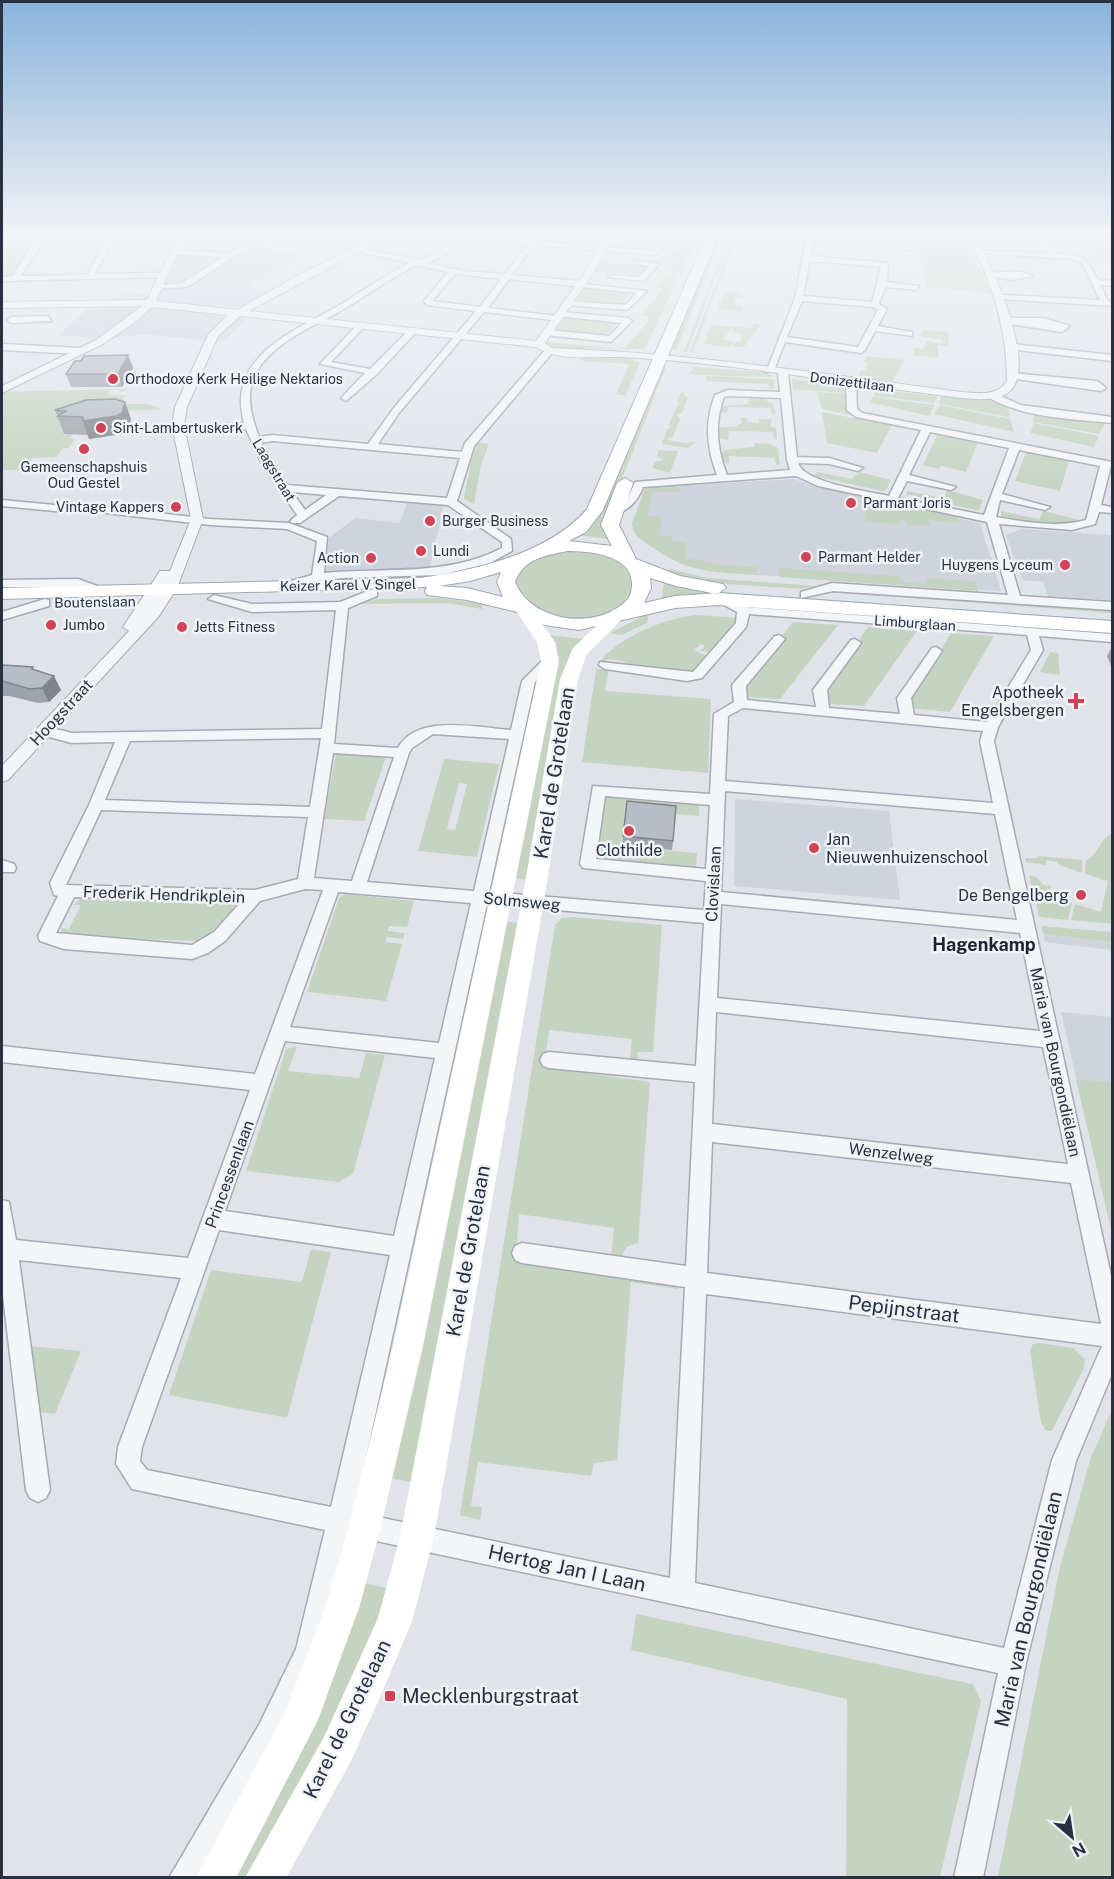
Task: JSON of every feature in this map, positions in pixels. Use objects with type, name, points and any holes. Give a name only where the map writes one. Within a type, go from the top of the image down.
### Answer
[{"type":"main road","points":[[675,323],[590,518],[572,533],[526,557],[510,571],[506,581],[508,594],[521,609],[544,619],[574,624],[600,621],[620,614],[636,602],[642,592],[642,578],[612,533],[610,525],[613,511],[691,323]]},
{"type":"main road","points":[[526,557],[557,547],[583,546],[611,552],[631,563]]},
{"type":"main road","name":"Keizer Karel V Singel","points":[[158,595],[288,586],[420,583],[452,580],[526,557]]},
{"type":"main road","name":"Limburglaan","points":[[631,563],[698,586],[1113,617]]},
{"type":"main road","name":"Boutenslaan","points":[[2,594],[105,591],[158,595]]},
{"type":"main road","name":"Keizer Karel V Singel","points":[[158,595],[214,599],[450,592],[521,609]]},
{"type":"main road","name":"Boutenslaan","points":[[2,604],[158,595]]},
{"type":"main road","name":"Limburglaan","points":[[620,614],[675,602],[719,599],[1113,627]]},
{"type":"main road","name":"Karel de Grotelaan","points":[[215,1878],[300,1720],[343,1605],[352,1524],[413,1323],[472,1044],[489,898],[550,661],[546,642],[521,609]]},
{"type":"main road","name":"Karel de Grotelaan","points":[[264,1878],[337,1750],[395,1621],[417,1537],[532,902],[559,730],[573,662],[588,640],[620,614]]},
{"type":"street","points":[[2,390],[80,351],[128,323]]},
{"type":"street","points":[[197,519],[179,437],[181,407],[213,335],[224,323]]},
{"type":"street","name":"Laagstraat","points":[[303,515],[283,488],[255,441],[244,402],[247,384],[259,362],[281,342],[314,323]]},
{"type":"street","points":[[342,323],[539,344],[549,351],[464,455],[451,502]]},
{"type":"street","points":[[371,447],[396,411],[471,323]]},
{"type":"street","points":[[539,344],[555,323]]},
{"type":"street","points":[[548,333],[611,339],[626,323]]},
{"type":"street","points":[[769,370],[790,323]]},
{"type":"street","points":[[784,339],[859,350],[875,323]]},
{"type":"street","points":[[991,395],[1007,389],[1012,376],[1007,323]]},
{"type":"street","points":[[362,325],[324,364],[374,372]]},
{"type":"street","points":[[872,328],[909,334]]},
{"type":"street","points":[[346,398],[413,331]]},
{"type":"street","points":[[2,347],[80,351]]},
{"type":"street","points":[[1011,347],[1113,358]]},
{"type":"street","name":"Donizettilaan","points":[[549,351],[659,358],[961,395],[991,395]]},
{"type":"street","points":[[783,373],[792,460],[798,473]]},
{"type":"street","points":[[1012,376],[1101,388],[1096,384],[1053,378],[1044,380]]},
{"type":"street","points":[[613,511],[633,500],[639,484],[798,473],[818,483],[991,520],[1075,528],[1091,522],[1109,464],[854,412],[851,382]]},
{"type":"street","points":[[723,478],[716,461],[711,429],[720,395],[728,393],[784,395]]},
{"type":"street","points":[[991,395],[1020,408],[1113,420]]},
{"type":"street","points":[[189,430],[250,426]]},
{"type":"street","points":[[893,498],[927,428]]},
{"type":"street","points":[[255,441],[272,438],[464,455]]},
{"type":"street","points":[[1014,600],[988,514],[1015,446]]},
{"type":"street","points":[[792,460],[829,461],[858,468]]},
{"type":"street","points":[[903,477],[951,487]]},
{"type":"street","points":[[283,488],[451,502],[507,541],[509,546],[497,555],[463,568],[432,573],[318,577],[288,586]]},
{"type":"street","points":[[289,526],[337,492]]},
{"type":"street","points":[[995,496],[1045,507]]},
{"type":"street","points":[[2,503],[75,510],[89,508],[210,522],[289,526],[323,539],[318,577]]},
{"type":"street","points":[[1095,508],[1113,510]]},
{"type":"street","name":"Hoogstraat","points":[[2,776],[119,648],[158,595],[184,550],[197,519]]},
{"type":"street","points":[[395,575],[420,583]]},
{"type":"street","name":"Boutenslaan","points":[[2,584],[78,583],[105,591]]},
{"type":"street","name":"Limburglaan","points":[[805,595],[832,587],[1113,606]]},
{"type":"street","points":[[305,883],[328,740],[342,606],[373,593]]},
{"type":"street","name":"Keizer Karel V Singel","points":[[214,599],[252,608],[342,606]]},
{"type":"street","name":"Limburglaan","points":[[719,599],[743,610],[1113,638]]},
{"type":"street","name":"Boutenslaan","points":[[2,616],[45,603]]},
{"type":"street","points":[[605,665],[687,677],[697,675],[742,624],[743,610]]},
{"type":"street","name":"Maria van Bourgondiëlaan","points":[[1032,632],[1037,650],[991,727],[987,741],[1113,1327]]},
{"type":"street","points":[[779,639],[739,685],[741,704],[991,727]]},
{"type":"street","points":[[823,712],[820,690],[855,643]]},
{"type":"street","points":[[908,720],[904,698],[936,651]]},
{"type":"street","name":"Karel de Grotelaan","points":[[183,1878],[270,1733],[303,1662],[352,1524],[401,1247],[446,1051],[489,898],[517,735],[529,681],[550,661]]},
{"type":"street","name":"Clovislaan","points":[[682,1592],[721,714],[741,704]]},
{"type":"street","points":[[358,886],[406,745],[430,729],[517,735]]},
{"type":"street","points":[[43,731],[72,738],[328,740],[402,753]]},
{"type":"street","points":[[69,891],[60,891],[58,883],[96,805],[124,738]]},
{"type":"street","points":[[714,876],[588,864],[598,790],[717,792],[1002,809]]},
{"type":"street","points":[[96,805],[317,812]]},
{"type":"street","name":"Frederik Hendrikplein","points":[[255,896],[207,948],[192,952],[64,942],[46,936],[69,891],[255,896],[305,883],[333,884]]},
{"type":"street","name":"Solmsweg","points":[[333,884],[712,917]]},
{"type":"street","name":"Princessenlaan","points":[[128,1464],[130,1447],[333,884]]},
{"type":"street","points":[[713,897],[1027,927]]},
{"type":"street","points":[[708,1004],[1051,1040]]},
{"type":"street","points":[[279,1033],[446,1051]]},
{"type":"street","points":[[2,1054],[261,1083]]},
{"type":"street","points":[[549,1060],[705,1075]]},
{"type":"street","name":"Wenzelweg","points":[[703,1132],[1080,1175]]},
{"type":"street","points":[[2,1209],[38,1490]]},
{"type":"street","points":[[213,1219],[401,1247]]},
{"type":"street","points":[[7,1248],[195,1269]]},
{"type":"street","points":[[522,1253],[696,1280]]},
{"type":"street","name":"Pepijnstraat","points":[[696,1280],[1113,1336]]},
{"type":"street","name":"Maria van Bourgondiëlaan","points":[[968,1878],[1013,1663],[1064,1460],[1113,1349]]},
{"type":"street","name":"Hertog Jan I Laan","points":[[128,1464],[140,1481],[682,1592],[1013,1663]]},
{"type":"shaded area","points":[[72,323],[243,323],[223,342],[143,334],[106,339],[59,335]]},
{"type":"shaded area","points":[[794,479],[814,486],[980,523],[1001,591],[757,575],[757,573],[691,560],[655,535],[644,515],[648,487]]},
{"type":"shaded area","points":[[407,502],[444,505],[430,567],[324,573],[329,538],[355,518],[400,523]]},
{"type":"shaded area","name":"Huygens Lyceum","points":[[1021,529],[1112,535],[1112,600],[1048,596],[1043,582],[1022,580],[1006,535]]},
{"type":"shaded area","name":"Jan Nieuwenhuizenschool","points":[[735,799],[889,811],[900,900],[734,886]]},
{"type":"shaded area","points":[[1043,934],[1112,942],[1112,950],[1045,942]]},
{"type":"shaded area","points":[[1061,1012],[1112,1017],[1112,1233]]},
{"type":"green space","points":[[561,323],[617,323],[605,336],[556,330]]},
{"type":"green space","points":[[647,323],[657,323],[645,349],[622,349]]},
{"type":"green space","points":[[681,323],[687,323],[676,351],[670,350]]},
{"type":"green space","points":[[695,323],[698,323],[687,352],[684,352]]},
{"type":"green space","points":[[701,323],[704,323],[693,352],[690,352]]},
{"type":"green space","points":[[753,324],[761,324],[744,347],[733,347],[735,342],[740,342],[742,334],[731,333],[736,331],[732,330],[733,327],[752,328]]},
{"type":"green space","points":[[711,325],[732,327],[723,340],[733,341],[731,347],[704,344]]},
{"type":"green space","points":[[923,330],[948,332],[949,346],[938,345],[938,358],[913,355],[915,348],[923,349],[927,341],[942,343],[943,340],[919,336]]},
{"type":"green space","points":[[548,342],[618,349],[553,348],[547,345]]},
{"type":"green space","points":[[866,356],[904,360],[891,385],[852,380],[853,377],[858,378],[861,370],[865,370],[868,363],[864,362]]},
{"type":"green space","points":[[583,357],[628,358],[640,363],[625,396],[616,394],[629,364],[582,361]]},
{"type":"green space","points":[[660,366],[666,367],[609,512],[608,539],[577,535]]},
{"type":"green space","points":[[694,367],[765,372],[774,377],[693,375],[690,373]]},
{"type":"green space","points":[[706,376],[771,379],[774,380],[775,388],[769,389],[768,384],[706,381]]},
{"type":"green space","points":[[792,379],[847,387],[847,393],[793,389]]},
{"type":"green space","points":[[127,389],[119,394],[120,390],[110,390],[108,395],[125,395],[121,404],[148,404],[163,410],[90,411],[64,428],[64,435],[72,434],[70,438],[75,439],[69,448],[63,448],[57,457],[32,458],[24,470],[2,470],[2,392]]},
{"type":"green space","points":[[874,389],[938,396],[934,403],[874,396]]},
{"type":"green space","points":[[681,392],[688,397],[682,413],[676,415],[680,419],[673,436],[667,440],[697,442],[687,448],[662,444],[667,429],[671,428],[669,425],[676,407],[680,404],[677,402]]},
{"type":"green space","points":[[817,392],[848,394],[848,410],[855,416],[822,409]]},
{"type":"green space","points":[[751,396],[766,396],[767,401],[773,404],[775,415],[772,414],[771,408],[728,407],[727,413],[721,412],[722,406],[747,404]]},
{"type":"green space","points":[[941,396],[989,400],[1008,408],[1010,417],[939,404]]},
{"type":"green space","points":[[873,397],[935,405],[929,416],[870,402]]},
{"type":"green space","points":[[940,405],[1010,419],[1014,432],[934,414]]},
{"type":"green space","points":[[822,412],[892,425],[877,453],[827,443]]},
{"type":"green space","points":[[1035,413],[1105,423],[1099,434],[1033,422]]},
{"type":"green space","points":[[741,418],[747,418],[748,422],[759,423],[759,419],[772,419],[770,426],[776,428],[777,439],[774,439],[773,432],[729,431],[728,440],[717,438],[720,427],[735,427],[742,423]]},
{"type":"green space","points":[[1034,423],[1099,436],[1094,447],[1030,433]]},
{"type":"green space","points":[[937,435],[978,442],[966,472],[941,466],[939,469],[923,465]]},
{"type":"green space","points":[[478,443],[489,444],[481,465],[474,504],[464,499],[472,453]]},
{"type":"green space","points":[[755,443],[770,444],[778,448],[780,465],[776,465],[775,458],[729,456],[729,463],[723,462],[722,452],[725,450],[753,447]]},
{"type":"green space","points":[[659,450],[678,451],[670,473],[652,468],[655,462],[664,460],[657,457]]},
{"type":"green space","points":[[1026,452],[1069,460],[1060,491],[1015,481]]},
{"type":"green space","points":[[817,472],[852,479],[859,472],[891,480],[886,490],[882,491],[814,476]]},
{"type":"green space","points":[[678,485],[681,492],[653,492],[648,516],[662,517],[659,535],[672,537],[672,541],[686,542],[686,558],[723,565],[757,567],[757,575],[712,572],[687,566],[662,554],[636,535],[632,523],[645,488]]},
{"type":"green space","points":[[948,490],[983,500],[979,510],[906,494],[907,491],[943,498]]},
{"type":"green space","points":[[863,497],[958,517],[959,523],[929,520],[930,526],[907,525],[906,521],[901,519],[900,524],[866,522]]},
{"type":"green space","points":[[1001,511],[1039,519],[1043,511],[1079,520],[1052,523],[1018,520],[1001,516]]},
{"type":"green space","points":[[571,551],[604,556],[624,567],[631,580],[629,595],[617,608],[599,617],[575,619],[537,610],[525,602],[515,585],[522,569],[536,559]]},
{"type":"green space","points":[[779,568],[898,576],[902,582],[926,584],[927,578],[972,581],[975,582],[978,591],[779,577]]},
{"type":"green space","points":[[670,569],[707,578],[815,586],[802,589],[714,583],[666,572]]},
{"type":"green space","points":[[664,583],[707,591],[1112,620],[1112,624],[718,596],[662,600]]},
{"type":"green space","points":[[832,590],[1112,610],[1112,613],[827,592]]},
{"type":"green space","points":[[437,598],[483,604],[482,609],[447,603],[362,604],[377,599]]},
{"type":"green space","points":[[649,613],[647,623],[622,635],[610,633]]},
{"type":"green space","points":[[698,615],[739,618],[739,621],[714,653],[700,651],[705,646],[701,644],[694,650],[709,657],[693,672],[631,666],[623,661],[608,659],[599,663],[618,645],[644,630],[672,620]]},
{"type":"green space","points":[[793,622],[838,625],[780,699],[744,697],[743,684]]},
{"type":"green space","points":[[868,627],[917,631],[864,706],[826,704],[823,692]]},
{"type":"green space","points":[[951,633],[994,636],[950,712],[910,708],[908,701]]},
{"type":"green space","points":[[549,635],[584,639],[529,880],[511,878]]},
{"type":"green space","points":[[1050,652],[1058,653],[1060,675],[1040,672]]},
{"type":"green space","points":[[596,669],[609,669],[605,691],[711,699],[708,773],[582,762]]},
{"type":"green space","points":[[336,754],[386,757],[364,821],[324,819]]},
{"type":"green space","points":[[444,759],[499,764],[477,857],[418,851]],"holes":[[[459,783],[467,784],[455,830],[447,829]]]},
{"type":"green space","points":[[606,794],[639,796],[639,801],[649,801],[650,797],[699,801],[699,816],[625,810],[621,846],[697,853],[696,867],[600,858],[593,852],[600,797]]},
{"type":"green space","points":[[1112,834],[1112,924],[1071,920],[1075,904],[1101,912],[1108,881],[1085,874],[1086,860],[1094,854],[1107,836]]},
{"type":"green space","points":[[1039,856],[1082,860],[1082,873],[1057,864],[1058,862],[1046,860],[1046,865],[1026,862],[1025,858]]},
{"type":"green space","points":[[1029,875],[1037,878],[1044,885],[1051,886],[1049,895],[1072,903],[1068,920],[1039,917]]},
{"type":"green space","points":[[345,894],[414,901],[407,927],[389,926],[388,931],[405,933],[403,939],[387,937],[385,942],[402,944],[386,1001],[307,992],[339,898]]},
{"type":"green space","points":[[80,899],[238,905],[202,941],[107,938],[62,933],[61,928],[69,929],[81,905],[73,905]]},
{"type":"green space","points":[[574,917],[662,925],[653,1052],[638,1052],[637,1060],[630,1059],[632,1039],[549,1030],[544,1067],[650,1082],[638,1243],[626,1247],[621,1258],[611,1257],[614,1228],[519,1214],[516,1259],[679,1282],[678,1289],[631,1282],[617,1460],[594,1463],[591,1476],[478,1462],[471,1506],[482,1507],[480,1520],[460,1515],[555,925],[562,918]]},
{"type":"green space","points":[[502,921],[521,923],[459,1225],[416,1483],[389,1478]]},
{"type":"green space","points":[[1041,926],[1112,932],[1112,942],[1043,934]]},
{"type":"green space","points":[[297,1046],[288,1071],[359,1078],[366,1053],[385,1055],[353,1174],[339,1182],[246,1171],[286,1049]]},
{"type":"green space","points":[[1076,1080],[1112,1082],[1112,1233]]},
{"type":"green space","points":[[311,1249],[331,1252],[287,1418],[169,1395],[211,1270],[302,1282]]},
{"type":"green space","points":[[1033,1344],[1073,1348],[1085,1359],[1084,1368],[1052,1431],[1046,1431],[1041,1423],[1030,1351]]},
{"type":"green space","points":[[29,1346],[81,1351],[55,1414],[38,1412]]},
{"type":"green space","points":[[1112,1410],[1112,1877],[998,1877],[1060,1567],[1091,1457]]},
{"type":"green space","points":[[363,1583],[393,1589],[367,1660],[252,1877],[234,1878],[265,1824],[312,1726]]},
{"type":"green space","points":[[636,1614],[973,1684],[981,1701],[940,1877],[846,1877],[847,1699],[631,1650]]},
{"type":"building","points":[[128,355],[118,374],[66,374],[75,361],[81,361],[84,356]]},
{"type":"building","points":[[115,399],[125,402],[122,413],[116,416],[83,421],[83,417],[58,416],[66,411],[55,410],[86,400]]},
{"type":"building","points":[[2,665],[33,667],[32,669],[54,676],[42,688],[30,689],[2,681]]},
{"type":"building","points":[[627,801],[676,806],[673,841],[623,836]]},
{"type":"place","name":"Orthodoxe Kerk Heilige Nektarios","points":[[113,379]]},
{"type":"place","name":"Sint-Lambertuskerk","points":[[101,428]]},
{"type":"place","name":"Gemeenschapshuis Oud Gestel","points":[[84,449]]},
{"type":"place","name":"Parmant Joris","points":[[851,503]]},
{"type":"place","name":"Vintage Kappers","points":[[176,507]]},
{"type":"place","name":"Burger Business","points":[[430,521]]},
{"type":"place","name":"Lundi","points":[[421,551]]},
{"type":"place","name":"Parmant Helder","points":[[806,557]]},
{"type":"place","name":"Action","points":[[371,558]]},
{"type":"place","name":"Huygens Lyceum","points":[[1065,565]]},
{"type":"place","name":"Jumbo","points":[[51,625]]},
{"type":"place","name":"Jetts Fitness","points":[[182,627]]},
{"type":"place","name":"Apotheek Engelsbergen","points":[[1076,701]]},
{"type":"place","name":"Clothilde","points":[[629,831]]},
{"type":"place","name":"Jan Nieuwenhuizenschool","points":[[814,848]]},
{"type":"place","name":"De Bengelberg","points":[[1081,895]]},
{"type":"place","name":"Mecklenburgstraat","points":[[390,1696]]},
{"type":"district","name":"Hagenkamp","points":[[984,945]]}]
